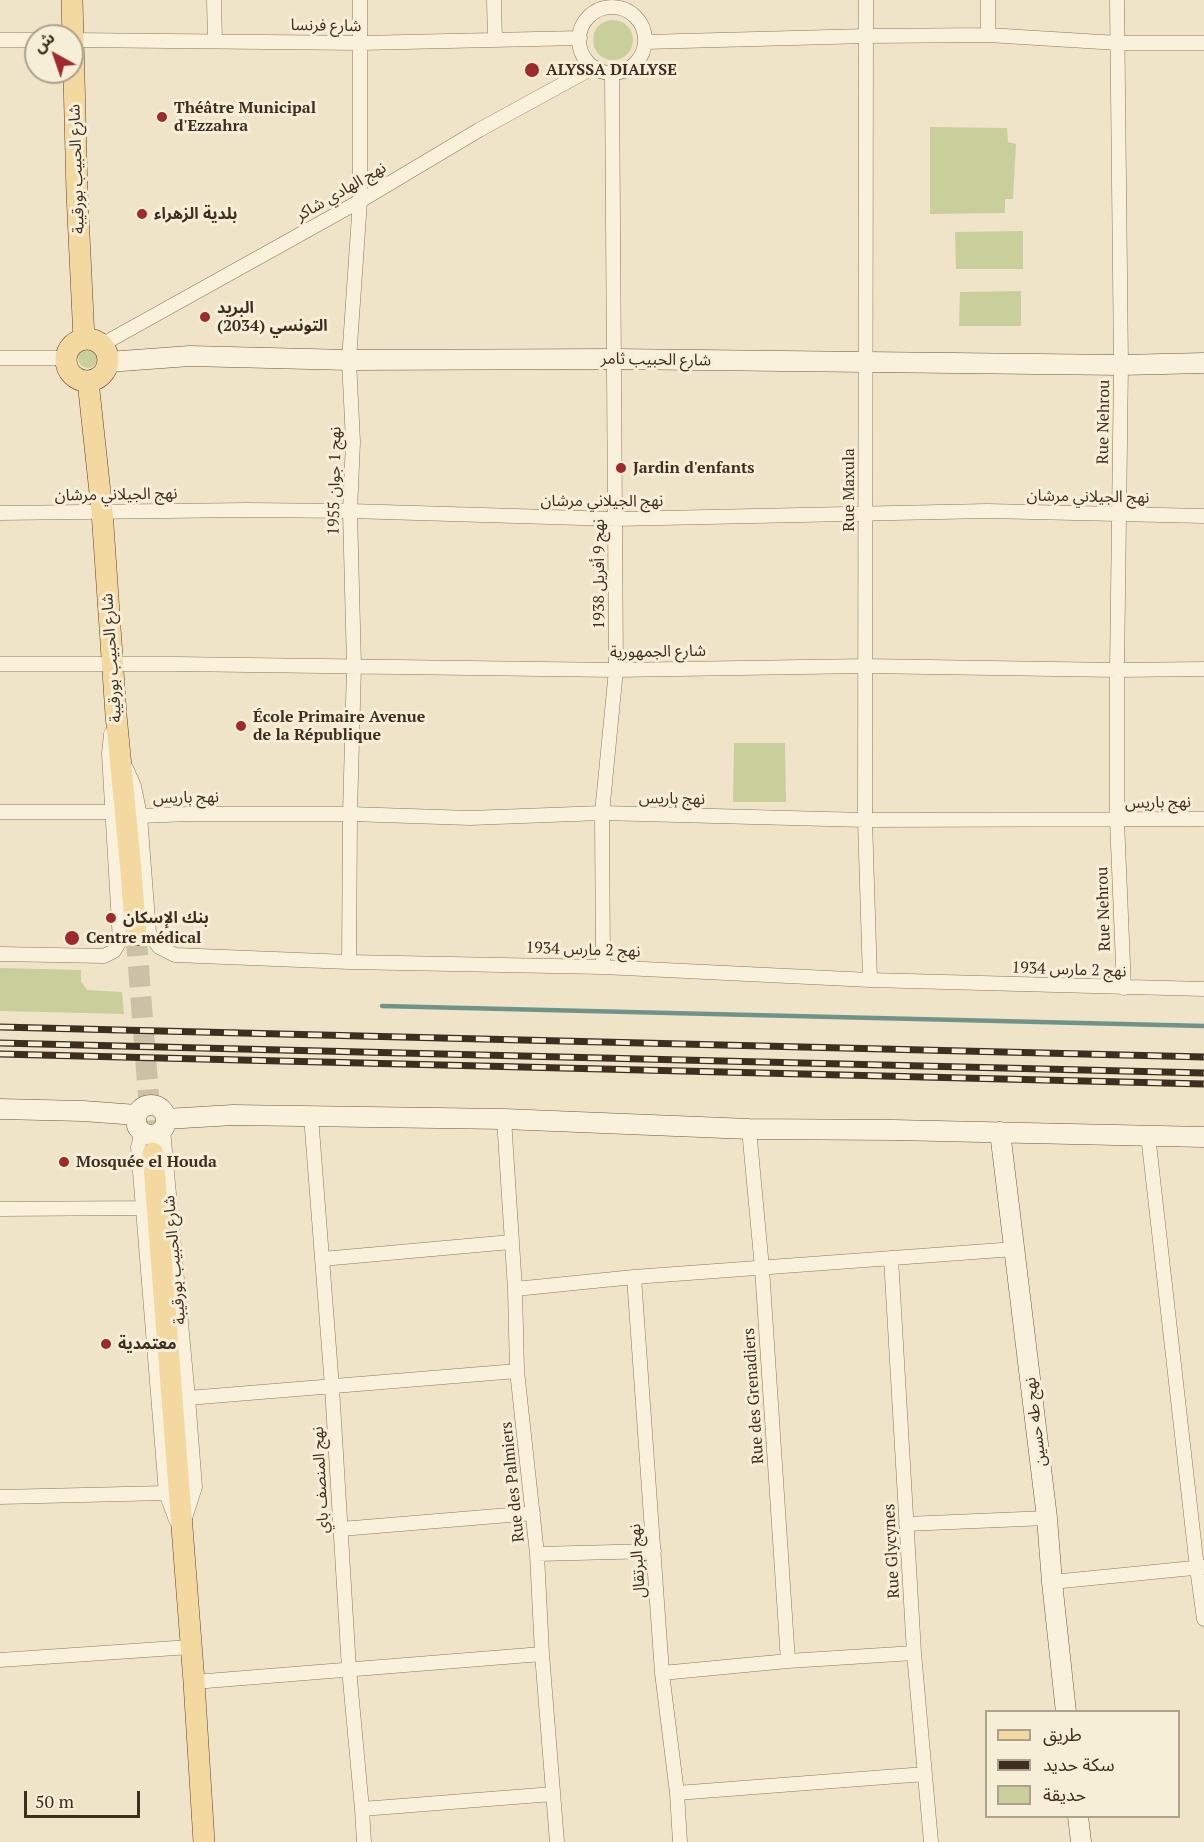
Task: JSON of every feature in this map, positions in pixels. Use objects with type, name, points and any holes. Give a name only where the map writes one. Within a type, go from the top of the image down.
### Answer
[{"type":"main road","name":"شارع الحبيب بورقيبة","points":[[72,0],[73,24]]},
{"type":"main road","name":"شارع الحبيب بورقيبة","points":[[74,84],[77,192],[98,348]]},
{"type":"main road","points":[[72,345],[98,348],[103,374],[88,381],[78,379],[69,370],[66,358],[72,345]]},
{"type":"main road","name":"شارع الحبيب بورقيبة","points":[[88,381],[102,512],[121,758],[124,871],[136,935]]},
{"type":"main road","name":"شارع الحبيب بورقيبة","points":[[153,1153],[194,1682],[204,1842]]},
{"type":"street","points":[[214,0],[215,40]]},
{"type":"street","name":"نهج 1 جوان 1955","points":[[349,962],[354,666],[350,511],[353,442],[349,360],[360,201],[360,0]]},
{"type":"street","points":[[494,0],[495,40]]},
{"type":"street","name":"Rue Maxula","points":[[866,0],[864,666],[865,820],[870,980]]},
{"type":"street","points":[[988,0],[988,35]]},
{"type":"street","name":"Rue Nehrou","points":[[1118,0],[1121,365],[1117,820],[1124,988]]},
{"type":"street","points":[[613,3],[634,15],[640,22],[645,42],[643,52],[631,67],[612,73],[590,65],[582,53],[580,38],[582,28],[592,14],[613,3]]},
{"type":"street","points":[[645,42],[988,35],[1118,44],[1204,43]]},
{"type":"street","name":"شارع فرنسا","points":[[84,39],[361,43],[580,38]]},
{"type":"street","points":[[0,40],[24,40]]},
{"type":"street","name":"نهج الهادي شاكر","points":[[98,348],[360,201],[478,130],[594,67]]},
{"type":"street","name":"نهج 9 أفريل 1938","points":[[603,967],[602,813],[616,669],[612,73]]},
{"type":"street","name":"شارع الحبيب ثامر","points":[[98,348],[190,356],[349,360],[615,359],[1121,365],[1204,363]]},
{"type":"street","points":[[0,358],[66,358]]},
{"type":"street","name":"نهج الجيلاني مرشان","points":[[0,513],[350,511],[615,519],[987,511],[1204,516]]},
{"type":"street","name":"شارع الجمهورية","points":[[0,664],[616,669],[864,666],[1204,669]]},
{"type":"street","points":[[0,954],[104,956],[114,951],[120,941],[124,871],[112,812],[109,744],[116,715]]},
{"type":"street","name":"نهج 2 مارس 1934","points":[[121,758],[134,786],[140,816],[148,924],[153,941],[159,947],[175,955],[349,962],[603,967],[870,980],[1204,989]]},
{"type":"street","points":[[0,812],[112,812]]},
{"type":"street","name":"نهج باريس","points":[[140,816],[350,814],[470,818],[602,813],[865,820],[1204,819]]},
{"type":"street","points":[[139,1124],[143,1107],[153,1105],[162,1110],[165,1124]]},
{"type":"street","points":[[0,1109],[67,1110],[139,1124],[152,1136],[157,1135],[165,1124],[233,1115],[504,1119],[749,1129],[1204,1137]]},
{"type":"street","name":"نهج المنصف باي","points":[[311,1116],[332,1387],[349,1669],[363,1809],[364,1842]]},
{"type":"street","name":"Rue des Palmiers","points":[[504,1119],[515,1289],[517,1371],[537,1554],[542,1654],[557,1842]]},
{"type":"street","name":"شارع الحبيب بورقيبة","points":[[139,1124],[138,1148],[166,1493],[181,1532]]},
{"type":"street","name":"شارع الحبيب بورقيبة","points":[[165,1124],[195,1487],[181,1532]]},
{"type":"street","name":"Rue des Grenadiers","points":[[749,1129],[762,1268],[789,1661]]},
{"type":"street","name":"نهج طه حسين","points":[[1000,1132],[1047,1518],[1066,1710]]},
{"type":"street","points":[[1148,1135],[1200,1568],[1204,1619]]},
{"type":"street","points":[[0,1209],[143,1208]]},
{"type":"street","points":[[322,1259],[511,1242]]},
{"type":"street","points":[[515,1289],[1015,1250]]},
{"type":"street","name":"Rue Glycynes","points":[[891,1258],[914,1653],[931,1842]]},
{"type":"street","name":"نهج البرتقال","points":[[634,1278],[662,1673],[677,1793],[680,1842]]},
{"type":"street","points":[[188,1398],[517,1371]]},
{"type":"street","points":[[0,1497],[166,1493]]},
{"type":"street","points":[[340,1529],[533,1513]]},
{"type":"street","points":[[906,1524],[1047,1518]]},
{"type":"street","points":[[537,1554],[654,1551]]},
{"type":"street","points":[[1052,1582],[1200,1568]]},
{"type":"street","points":[[0,1660],[190,1647]]},
{"type":"street","points":[[662,1673],[789,1661],[914,1653]]},
{"type":"street","points":[[194,1682],[542,1654]]},
{"type":"street","points":[[677,1793],[925,1774]]},
{"type":"street","points":[[363,1809],[553,1794]]},
{"type":"street","points":[[1078,1818],[1081,1842]]},
{"type":"green space","points":[[613,20],[627,26],[633,40],[627,54],[613,60],[599,54],[593,40],[599,26]]},
{"type":"green space","points":[[930,127],[1007,128],[1008,142],[1016,144],[1013,199],[1005,199],[1005,213],[930,214]]},
{"type":"green space","points":[[1023,231],[1023,269],[956,269],[955,232]]},
{"type":"green space","points":[[1021,291],[1021,326],[959,326],[960,292]]},
{"type":"green space","points":[[84,348],[92,348],[98,354],[98,362],[92,368],[84,368],[78,362],[78,354]]},
{"type":"green space","points":[[734,743],[785,743],[786,802],[733,802]]},
{"type":"green space","points":[[0,968],[81,970],[81,981],[87,990],[122,992],[124,1014],[0,1011]]},
{"type":"waterway","points":[[382,1006],[1204,1026]]},
{"type":"tunnel","points":[[136,935],[153,1153]]},
{"type":"railway","points":[[0,1027],[1204,1057]]},
{"type":"railway","points":[[0,1043],[1204,1073]]},
{"type":"railway","points":[[0,1054],[1204,1084]]},
{"type":"place","name":"ALYSSA DIALYSE","points":[[532,70]]},
{"type":"place","name":"Théâtre Municipal d'Ezzahra","points":[[162,117]]},
{"type":"place","name":"بلدية الزهراء","points":[[142,214]]},
{"type":"place","name":"البريد التونسي (2034)","points":[[205,317]]},
{"type":"place","name":"Jardin d'enfants","points":[[621,468]]},
{"type":"place","name":"École Primaire Avenue de la République","points":[[241,726]]},
{"type":"place","name":"بنك الإسكان","points":[[111,918]]},
{"type":"place","name":"Centre médical","points":[[72,938]]},
{"type":"place","name":"Mosquée el Houda","points":[[64,1162]]},
{"type":"place","name":"معتمدية","points":[[106,1344]]}]
